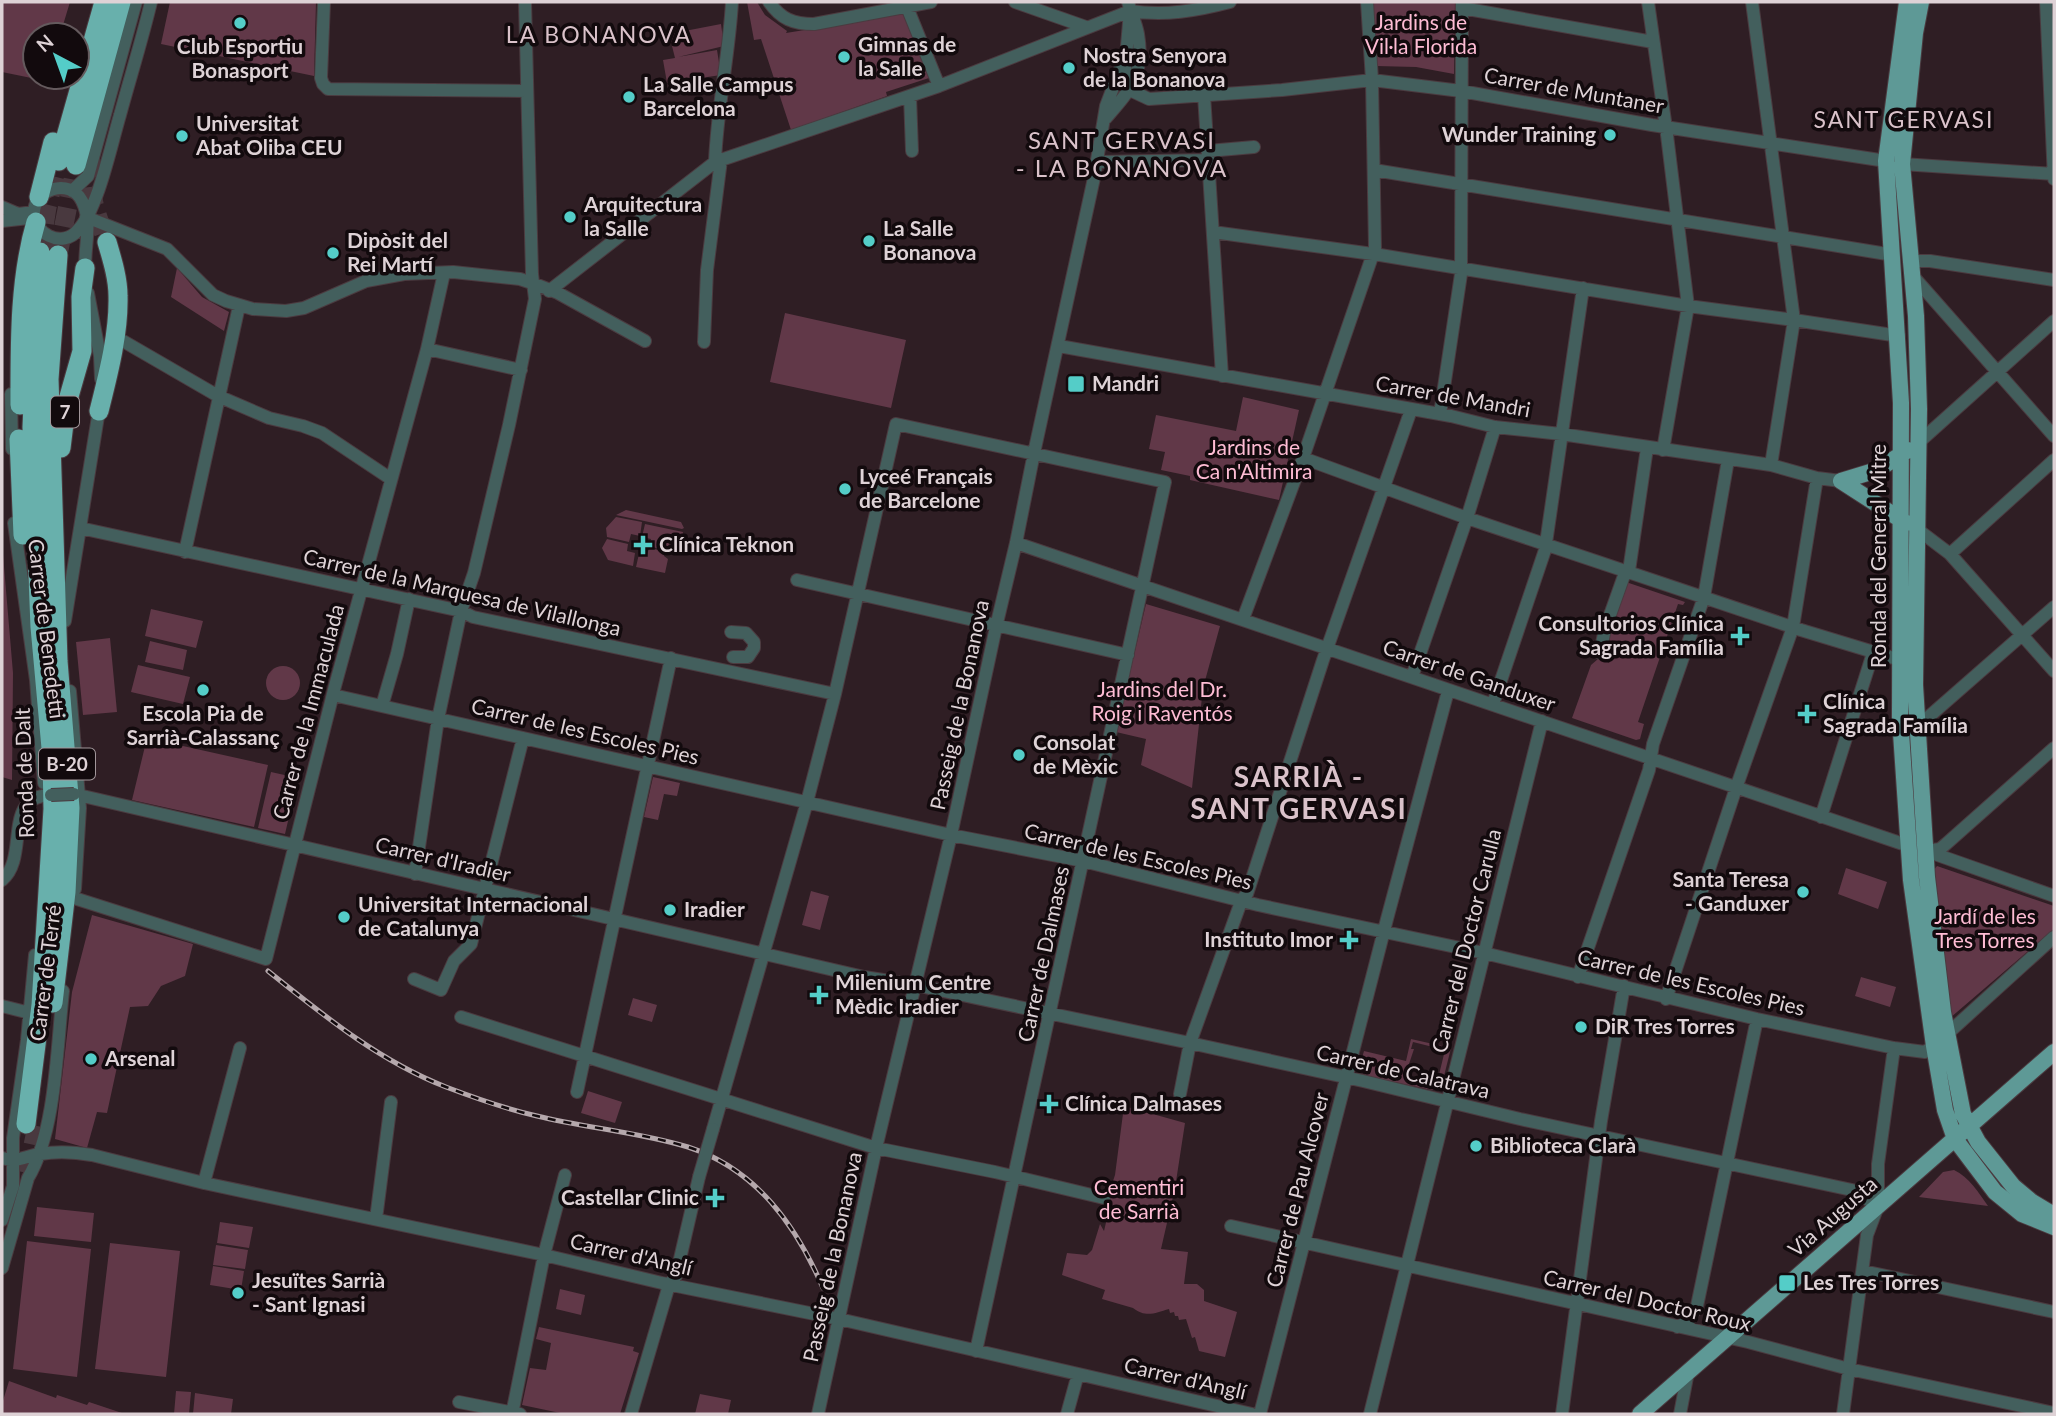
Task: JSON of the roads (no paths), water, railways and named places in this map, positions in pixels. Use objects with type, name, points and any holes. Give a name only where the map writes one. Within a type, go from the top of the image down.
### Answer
[{"type":"highway","points":[[86,21],[91,2]]},
{"type":"highway","points":[[104,2],[67,163],[121,2]]},
{"type":"highway","points":[[103,96],[108,47]]},
{"type":"highway","name":"7","points":[[40,627],[23,537],[19,444],[23,306],[30,242],[67,91]]},
{"type":"highway","name":"7","points":[[99,411],[111,357],[118,303],[115,272],[107,242]]},
{"type":"highway","name":"Ronda de Dalt","points":[[49,253],[48,379],[53,557],[70,808],[66,892],[32,1123],[53,809],[52,758],[40,627],[32,427],[49,253]]},
{"type":"highway","name":"7","points":[[53,557],[62,432],[83,342],[81,297],[85,268]]},
{"type":"main road","name":"Ronda del General Mitre","points":[[1907,2],[1894,163],[1893,255],[1899,336],[1902,740],[1909,846],[1934,1046],[1945,1110],[1955,1139],[1986,1182],[2022,1214],[2054,1227]]},
{"type":"main road","name":"Ronda del General Mitre","points":[[1921,2],[1894,163],[1912,268],[1916,316],[1917,727],[1926,851],[1947,1035],[1960,1103],[1978,1142],[2012,1186],[2054,1215]]},
{"type":"main road","points":[[1841,481],[1877,470],[1918,443]]},
{"type":"main road","points":[[1862,494],[1861,482],[1868,473]]},
{"type":"main road","points":[[1841,481],[1917,529]]},
{"type":"main road","points":[[1902,740],[1917,727]]},
{"type":"main road","points":[[1909,846],[1926,851]]},
{"type":"main road","points":[[1934,1046],[1947,1035]]},
{"type":"main road","name":"Via Augusta","points":[[1640,1414],[2054,1052]]},
{"type":"main road","points":[[2012,1186],[2054,1206]]},
{"type":"main road","points":[[2022,1214],[2054,1235]]},
{"type":"street","points":[[72,191],[88,176],[136,2]]},
{"type":"street","points":[[36,213],[44,234],[53,238],[72,236],[79,230],[100,186],[151,2]]},
{"type":"street","points":[[324,2],[321,78],[325,87],[333,90],[527,91]]},
{"type":"street","points":[[415,874],[438,719],[461,611],[474,573],[521,370],[535,299],[532,274],[525,2]]},
{"type":"street","points":[[704,342],[707,270],[718,161],[716,138],[730,45],[732,2]]},
{"type":"street","points":[[769,2],[777,14],[801,24],[814,24],[931,2]]},
{"type":"street","points":[[1015,2],[1086,27]]},
{"type":"street","points":[[549,291],[718,161],[939,86],[1129,7],[1152,14],[1175,13],[1202,10],[1230,2]]},
{"type":"street","points":[[1243,619],[1303,458],[1373,254],[1372,80],[1367,2]]},
{"type":"street","points":[[1648,2],[1688,306],[1663,450]]},
{"type":"street","points":[[1752,2],[1794,320],[1771,465]]},
{"type":"street","points":[[2046,2],[2054,175]]},
{"type":"street","points":[[1440,414],[1461,268],[1462,5],[1653,42]]},
{"type":"street","points":[[907,7],[939,86]]},
{"type":"street","points":[[1129,7],[1123,74],[1130,90]]},
{"type":"street","points":[[1104,120],[1130,90],[1138,72],[1138,33],[1129,7]]},
{"type":"street","name":"Passeig de la Bonanova","points":[[818,1414],[876,1148],[951,835],[1016,543],[1104,120],[1113,84],[1127,51]]},
{"type":"street","name":"Carrer de Muntaner","points":[[1130,90],[1149,99],[1372,80],[1461,91],[1894,163],[2054,175]]},
{"type":"street","points":[[1204,95],[1222,376]]},
{"type":"street","points":[[910,96],[912,151]]},
{"type":"street","points":[[1097,162],[1208,156],[1254,147]]},
{"type":"street","points":[[1374,170],[1893,255]]},
{"type":"street","points":[[2,221],[22,221],[36,213],[51,189],[58,188],[72,191],[83,202],[86,217]]},
{"type":"street","points":[[2,207],[18,214],[36,213]]},
{"type":"street","name":"Carrer de Benedetti","points":[[36,213],[23,241],[16,269],[11,357],[12,448],[15,540],[36,680],[48,795]]},
{"type":"street","points":[[86,217],[167,249],[213,295],[239,306],[269,310],[304,309],[366,281],[404,274],[444,273],[520,279],[558,293],[645,341]]},
{"type":"street","name":"Carrer de Benedetti","points":[[77,795],[65,620],[99,411],[101,368],[85,268],[88,239],[86,217]]},
{"type":"street","points":[[1213,232],[1373,254],[1688,306],[1899,336]]},
{"type":"street","points":[[2054,280],[1930,261],[1912,268],[1997,372],[2054,436]]},
{"type":"street","name":"Carrer de la Immaculada","points":[[74,898],[266,959],[361,588],[427,349],[444,273]]},
{"type":"street","points":[[1493,704],[1545,544],[1583,288]]},
{"type":"street","points":[[185,552],[239,306]]},
{"type":"street","points":[[1918,443],[2054,321]]},
{"type":"street","points":[[123,341],[218,396],[269,418],[322,433],[391,479]]},
{"type":"street","name":"Carrer de Mandri","points":[[1059,346],[1495,426],[1771,465],[1817,478],[1841,481]]},
{"type":"street","points":[[427,349],[521,370]]},
{"type":"street","points":[[1180,1094],[1190,1043],[1242,900],[1247,894],[1327,648],[1411,410]]},
{"type":"street","points":[[631,1414],[670,1285],[676,1276],[699,1177],[807,802],[859,594],[896,424],[1034,453]]},
{"type":"street","points":[[1412,677],[1495,426]]},
{"type":"street","points":[[1600,653],[1605,629],[1627,571],[1647,447]]},
{"type":"street","name":"Carrer de Dalmases","points":[[976,1351],[1164,482],[1034,453]]},
{"type":"street","points":[[1303,458],[1466,518],[1900,660]]},
{"type":"street","points":[[1578,977],[1651,759],[1653,744],[1704,597],[1728,460]]},
{"type":"street","points":[[1950,554],[2054,460]]},
{"type":"street","points":[[1667,999],[1736,788],[1793,627],[1817,478]]},
{"type":"street","name":"Carrer de la Marquesa de Vilallonga","points":[[80,528],[361,588],[461,611],[473,617],[835,694]]},
{"type":"street","points":[[1917,529],[1950,554],[2054,671]]},
{"type":"street","name":"Carrer de Ganduxer","points":[[1016,543],[1909,846]]},
{"type":"street","points":[[797,580],[1128,655]]},
{"type":"street","points":[[382,706],[409,599]]},
{"type":"street","points":[[1917,727],[2054,607]]},
{"type":"street","points":[[731,632],[746,633],[754,642],[752,653],[748,657],[733,657]]},
{"type":"street","points":[[1821,817],[1873,653]]},
{"type":"street","points":[[577,1091],[671,659]]},
{"type":"street","name":"Carrer de Pau Alcover","points":[[1260,1414],[1448,691]]},
{"type":"street","name":"Carrer de les Escoles Pies","points":[[333,695],[951,835],[1083,861],[1756,1019],[1894,1048],[1925,1052],[1934,1046]]},
{"type":"street","name":"Carrer del Doctor Carulla","points":[[1370,1414],[1542,721]]},
{"type":"street","points":[[414,979],[441,990],[454,961],[471,944],[523,738]]},
{"type":"street","points":[[1926,851],[1940,849],[2054,748]]},
{"type":"street","points":[[2,880],[10,870],[26,804],[32,798],[48,795]]},
{"type":"street","name":"Carrer d'Iradier","points":[[48,795],[77,795],[864,977],[915,985]]},
{"type":"street","name":"Carrer de Terré","points":[[2,1220],[13,1186],[8,1160],[30,1013],[48,795]]},
{"type":"street","name":"Carrer de Terré","points":[[2,1268],[28,1178],[40,1154],[48,1127],[80,834],[77,795]]},
{"type":"street","points":[[1926,851],[2052,892]]},
{"type":"street","points":[[1947,1035],[2054,937]]},
{"type":"street","name":"Carrer de Calatrava","points":[[915,985],[1190,1043],[1446,1102],[1852,1190],[1878,1206]]},
{"type":"street","points":[[1562,1414],[1600,1136],[1624,986]]},
{"type":"street","points":[[2,1006],[30,1013]]},
{"type":"street","points":[[461,1017],[876,1148],[1104,1198]]},
{"type":"street","points":[[1708,1355],[1697,1306],[1756,1019]]},
{"type":"street","points":[[204,1182],[240,1048]]},
{"type":"street","points":[[1843,1414],[1867,1235],[1878,1206],[1878,1164],[1894,1048]]},
{"type":"street","points":[[376,1219],[391,1102]]},
{"type":"street","name":"Carrer d'Anglí","points":[[8,1160],[40,1154],[75,1152],[92,1155],[670,1285],[839,1319],[1252,1414]]},
{"type":"street","points":[[459,1402],[515,1414],[544,1255],[565,1175]]},
{"type":"street","name":"Carrer del Doctor Roux","points":[[1231,1226],[1677,1327],[1849,1369],[2054,1413]]},
{"type":"street","points":[[1863,1272],[2054,1312]]},
{"type":"street","points":[[1677,1327],[1688,1322],[1697,1306]]},
{"type":"street","points":[[1680,1414],[1688,1372]]},
{"type":"street","points":[[1066,1414],[1078,1374]]},
{"type":"tunnel","points":[[91,158],[91,191],[107,242]]},
{"type":"tunnel","points":[[40,252],[47,207],[59,161]]},
{"type":"tunnel","points":[[58,255],[76,165]]},
{"type":"tunnel","points":[[27,1173],[38,1122]]},
{"type":"railway","points":[[268,971],[375,1050],[446,1087],[525,1113],[688,1147],[734,1169],[771,1202],[786,1222],[800,1242],[823,1288]]},
{"type":"place","name":"Club Esportiu Bonasport","points":[[240,23]]},
{"type":"place","name":"Gimnas de la Salle","points":[[844,57]]},
{"type":"place","name":"Nostra Senyora de la Bonanova","points":[[1069,68]]},
{"type":"place","name":"La Salle Campus Barcelona","points":[[629,97]]},
{"type":"place","name":"Wunder Training","points":[[1610,135]]},
{"type":"place","name":"Universitat Abat Oliba CEU","points":[[182,136]]},
{"type":"place","name":"Arquitectura la Salle","points":[[570,217]]},
{"type":"place","name":"La Salle Bonanova","points":[[869,241]]},
{"type":"place","name":"Dipòsit del Rei Martí","points":[[333,253]]},
{"type":"place","name":"Mandri","points":[[1076,384]]},
{"type":"place","name":"Lyceé Français de Barcelone","points":[[845,489]]},
{"type":"place","name":"Clínica Teknon","points":[[643,545]]},
{"type":"place","name":"Consultorios Clínica Sagrada Família","points":[[1740,636]]},
{"type":"place","name":"Escola Pia de Sarrià-Calassanç","points":[[203,690]]},
{"type":"place","name":"Clínica Sagrada Família","points":[[1807,714]]},
{"type":"place","name":"Consolat de Mèxic","points":[[1019,755]]},
{"type":"place","name":"Santa Teresa - Ganduxer","points":[[1803,892]]},
{"type":"place","name":"Iradier","points":[[670,910]]},
{"type":"place","name":"Universitat Internacional de Catalunya","points":[[344,917]]},
{"type":"place","name":"Instituto Imor","points":[[1349,940]]},
{"type":"place","name":"Milenium Centre Mèdic Iradier","points":[[819,995]]},
{"type":"place","name":"DiR Tres Torres","points":[[1581,1027]]},
{"type":"place","name":"Arsenal","points":[[91,1059]]},
{"type":"place","name":"Clínica Dalmases","points":[[1049,1104]]},
{"type":"place","name":"Biblioteca Clarà","points":[[1476,1146]]},
{"type":"place","name":"Castellar Clinic","points":[[715,1198]]},
{"type":"place","name":"Les Tres Torres","points":[[1787,1283]]},
{"type":"place","name":"Jesuïtes Sarrià - Sant Ignasi","points":[[238,1293]]},
{"type":"district","name":"LA BONANOVA","points":[[599,35]]},
{"type":"district","name":"SANT GERVASI","points":[[1904,120]]},
{"type":"district","name":"SANT GERVASI - LA BONANOVA","points":[[1122,155]]},
{"type":"district","name":"SARRIÀ - SANT GERVASI","points":[[1299,793]]},
{"type":"park label","name":"Jardins de Vil·la Florida","points":[[1421,35]]},
{"type":"park label","name":"Jardins de Ca n'Altimira","points":[[1254,460]]},
{"type":"park label","name":"Jardins del Dr. Roig i Raventós","points":[[1162,702]]},
{"type":"park label","name":"Jardí de les Tres Torres","points":[[1985,929]]},
{"type":"park label","name":"Cementiri de Sarrià","points":[[1139,1200]]}]
